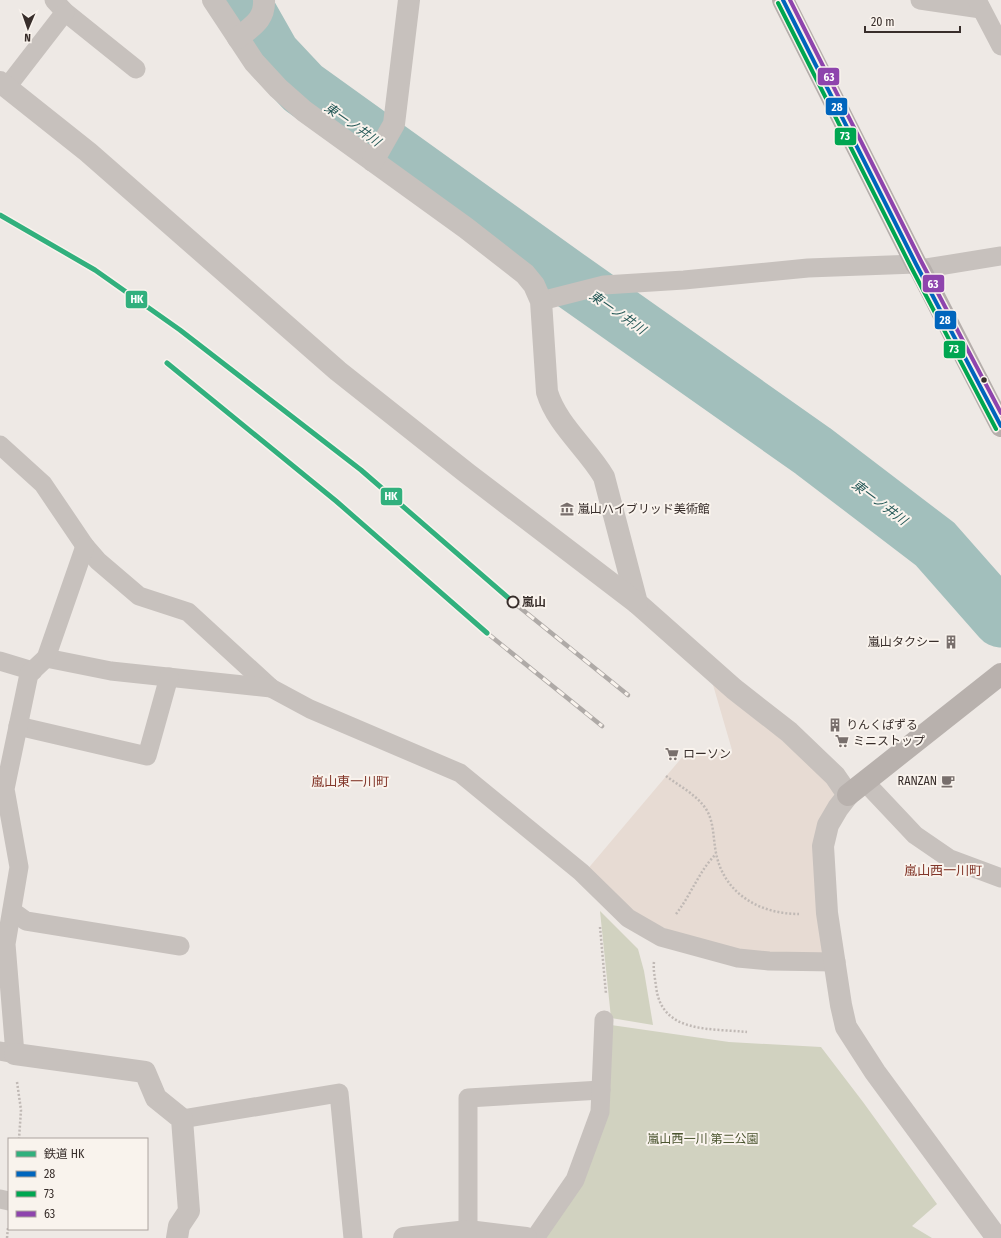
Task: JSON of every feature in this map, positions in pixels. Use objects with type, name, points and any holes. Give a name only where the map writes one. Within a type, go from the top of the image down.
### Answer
[{"type":"main road","points":[[783,0],[1001,426]]},
{"type":"main road","points":[[848,795],[1001,674]]},
{"type":"street","points":[[213,0],[240,36],[254,62],[278,88],[304,111],[375,156],[525,274],[534,285],[541,301],[547,392],[551,405],[604,476],[637,603]]},
{"type":"street","points":[[375,156],[394,124],[409,0]]},
{"type":"street","points":[[240,36],[262,9]]},
{"type":"street","points":[[3,84],[88,152],[338,371],[468,474],[637,603],[734,690],[789,732],[835,776],[848,795],[828,825],[823,846],[827,913],[836,962],[841,1005],[846,1027],[875,1072],[996,1238]]},
{"type":"street","points":[[7,1053],[144,1072],[156,1098],[182,1119],[190,1211],[179,1226],[177,1238]]},
{"type":"street","points":[[404,1238],[468,1231],[526,1238]]},
{"type":"lane","points":[[920,0],[979,5],[1001,46]]},
{"type":"lane","points":[[3,84],[59,6],[136,69]]},
{"type":"lane","points":[[541,301],[604,285],[684,280],[808,268],[918,266],[1001,256]]},
{"type":"lane","points":[[0,445],[43,484],[84,546],[98,562],[140,596],[188,612],[271,688],[310,709],[460,773],[581,872],[628,918],[661,937],[738,958],[769,961],[836,962]]},
{"type":"lane","points":[[7,1053],[6,944],[19,867],[5,789],[29,674],[46,658],[84,546]]},
{"type":"lane","points":[[46,658],[111,671],[271,688]]},
{"type":"lane","points":[[0,660],[33,671]]},
{"type":"lane","points":[[18,726],[147,756],[169,677]]},
{"type":"lane","points":[[865,782],[915,835],[950,859],[1001,878]]},
{"type":"lane","points":[[12,911],[26,921],[180,946]]},
{"type":"lane","points":[[535,1238],[575,1180],[600,1112],[604,1020]]},
{"type":"lane","points":[[468,1231],[468,1098],[601,1090]]},
{"type":"lane","points":[[182,1119],[339,1093],[353,1238]]},
{"type":"path","points":[[666,776],[695,796],[706,809],[712,823],[716,854],[728,881],[738,893],[750,903],[764,909],[800,914]]},
{"type":"path","points":[[673,919],[686,902],[706,864],[716,854]]},
{"type":"path","points":[[597,888],[607,1004],[604,1020]]},
{"type":"path","points":[[655,955],[654,968],[657,996],[662,1009],[675,1022],[694,1027],[747,1032]]},
{"type":"path","points":[[7,1053],[15,1072],[22,1110],[19,1138]]},
{"type":"green space","points":[[600,911],[638,949],[644,971],[653,1025],[611,1018]]},
{"type":"green space","name":"嵐山西一川 第二公園","points":[[611,1025],[729,1042],[821,1047],[937,1204],[912,1226],[932,1238],[545,1238],[580,1186]]},
{"type":"shaded area","points":[[711,678],[827,780],[838,798],[824,813],[831,958],[714,949],[629,913],[586,871],[684,755],[732,750]]},
{"type":"waterway","name":"東一ノ井川","points":[[243,0],[247,11],[272,55],[303,88],[572,281],[813,451],[935,544],[1001,619]]},
{"type":"railway","points":[[513,602],[628,695]]},
{"type":"railway","points":[[487,633],[602,726]]},
{"type":"rail line","name":"HK","points":[[0,215],[95,270],[180,330],[361,470],[513,602]]},
{"type":"rail line","name":"HK","points":[[167,363],[336,501],[487,633]]},
{"type":"transit line","name":"28","points":[[783,0],[916,264],[1001,426]]},
{"type":"transit line","name":"63","points":[[790,0],[921,261],[1001,413]]},
{"type":"transit line","name":"73","points":[[778,3],[911,267],[996,429]]},
{"type":"place","name":"嵐山ハイブリッド美術館","points":[[567,509]]},
{"type":"place","name":"嵐山","points":[[513,602]]},
{"type":"place","name":"嵐山タクシー","points":[[951,642]]},
{"type":"place","name":"りんくぱずる","points":[[835,725]]},
{"type":"place","name":"ミニストップ","points":[[842,741]]},
{"type":"place","name":"ローソン","points":[[672,754]]},
{"type":"place","name":"RANZAN","points":[[948,781]]},
{"type":"district","name":"嵐山東一川町","points":[[350,781]]},
{"type":"district","name":"嵐山西一川町","points":[[943,870]]}]
